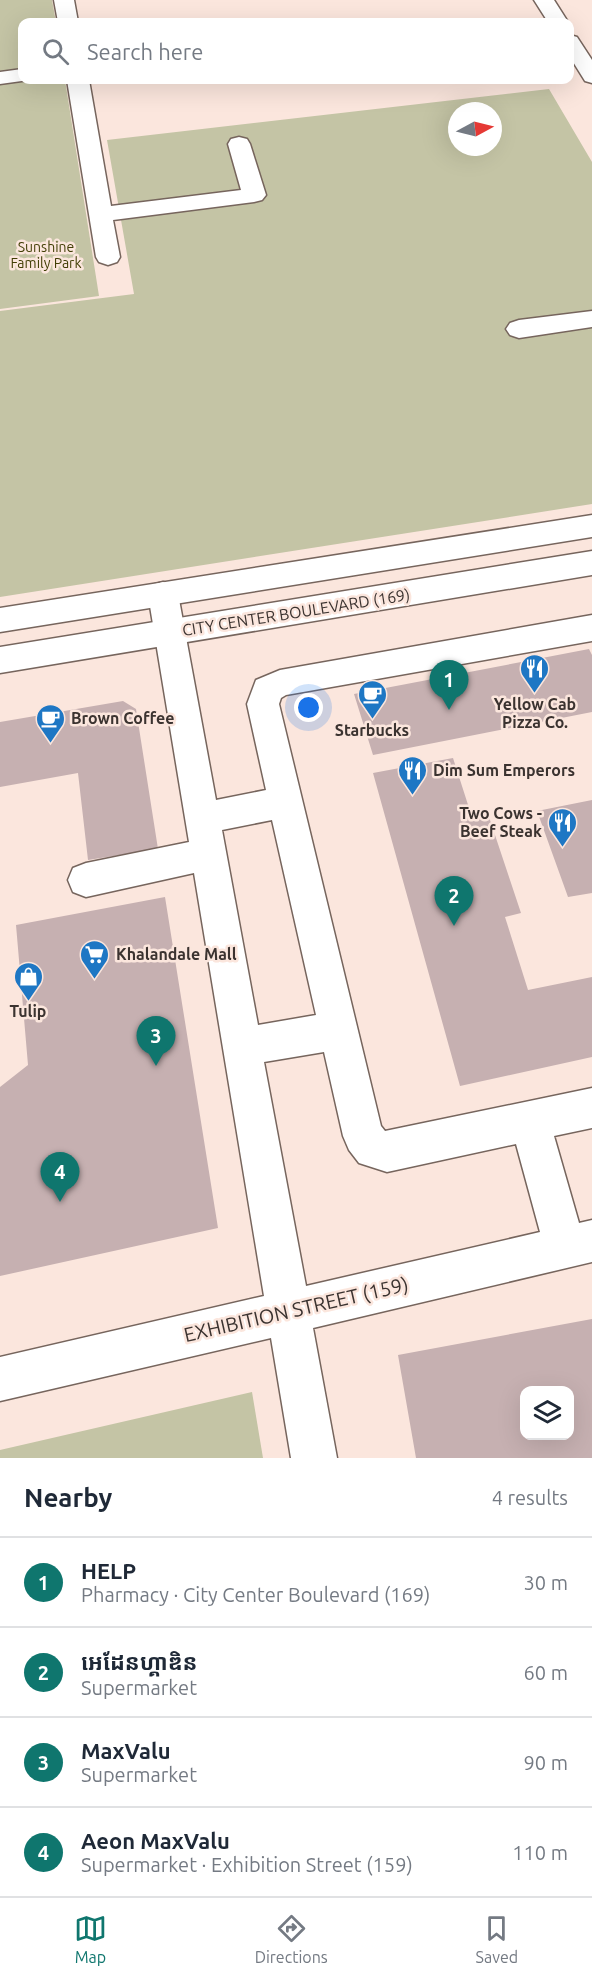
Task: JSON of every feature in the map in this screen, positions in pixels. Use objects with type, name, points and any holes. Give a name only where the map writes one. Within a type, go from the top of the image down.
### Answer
[{"type":"street","points":[[64,0],[67,18]]},
{"type":"street","points":[[544,0],[555,18]]},
{"type":"street","points":[[574,48],[592,77]]},
{"type":"street","points":[[0,78],[18,76]]},
{"type":"street","points":[[79,84],[108,257]]},
{"type":"street","points":[[101,214],[254,195],[239,144]]},
{"type":"street","points":[[519,329],[592,319]]},
{"type":"street","points":[[0,620],[592,526]]},
{"type":"street","name":"CITY CENTER BOULEVARD (169)","points":[[0,660],[592,563]]},
{"type":"street","points":[[163,594],[314,1458]]},
{"type":"street","points":[[592,628],[280,683],[267,690],[262,704],[363,1136],[373,1149],[387,1152],[592,1108]]},
{"type":"street","points":[[86,880],[206,836],[285,802]]},
{"type":"street","points":[[242,1047],[338,1030]]},
{"type":"street","points":[[530,1121],[578,1244]]},
{"type":"street","name":"EXHIBITION STREET (159)","points":[[0,1379],[578,1244]]},
{"type":"green space","name":"Sunshine Family Park","points":[[0,0],[52,0],[55,18],[18,18],[18,84],[66,84],[99,296],[0,309]]},
{"type":"green space","points":[[549,89],[592,162],[592,504],[0,597],[0,311],[134,294],[107,140]]},
{"type":"green space","points":[[252,1392],[263,1458],[0,1458],[0,1450]]},
{"type":"building","points":[[589,649],[592,655],[592,712],[373,755],[354,694]]},
{"type":"building","points":[[123,701],[136,709],[158,849],[88,860],[78,773],[0,787],[0,722]]},
{"type":"building","points":[[453,758],[470,811],[486,808],[521,913],[505,917],[528,990],[592,977],[592,1057],[460,1086],[373,773]]},
{"type":"building","points":[[592,800],[592,893],[568,897],[537,811]]},
{"type":"building","points":[[165,897],[218,1228],[0,1276],[0,1087],[28,1065],[16,925]]},
{"type":"building","points":[[592,1319],[592,1458],[416,1458],[398,1355]]},
{"type":"place","name":"Yellow Cab Pizza Co.","points":[[535,694]]},
{"type":"place","name":"HELP","points":[[449,710]]},
{"type":"place","name":"Starbucks","points":[[372,720]]},
{"type":"place","name":"Brown Coffee","points":[[50,744]]},
{"type":"place","name":"Dim Sum Emperors","points":[[412,796]]},
{"type":"place","name":"Two Cows - Beef Steak","points":[[563,848]]},
{"type":"place","name":"អេដែនហ្គាឌិន","points":[[454,926]]},
{"type":"place","name":"Khalandale Mall","points":[[95,980]]},
{"type":"place","name":"Tulip","points":[[28,1002]]},
{"type":"place","name":"MaxValu","points":[[156,1066]]},
{"type":"place","name":"Aeon MaxValu","points":[[60,1202]]}]
